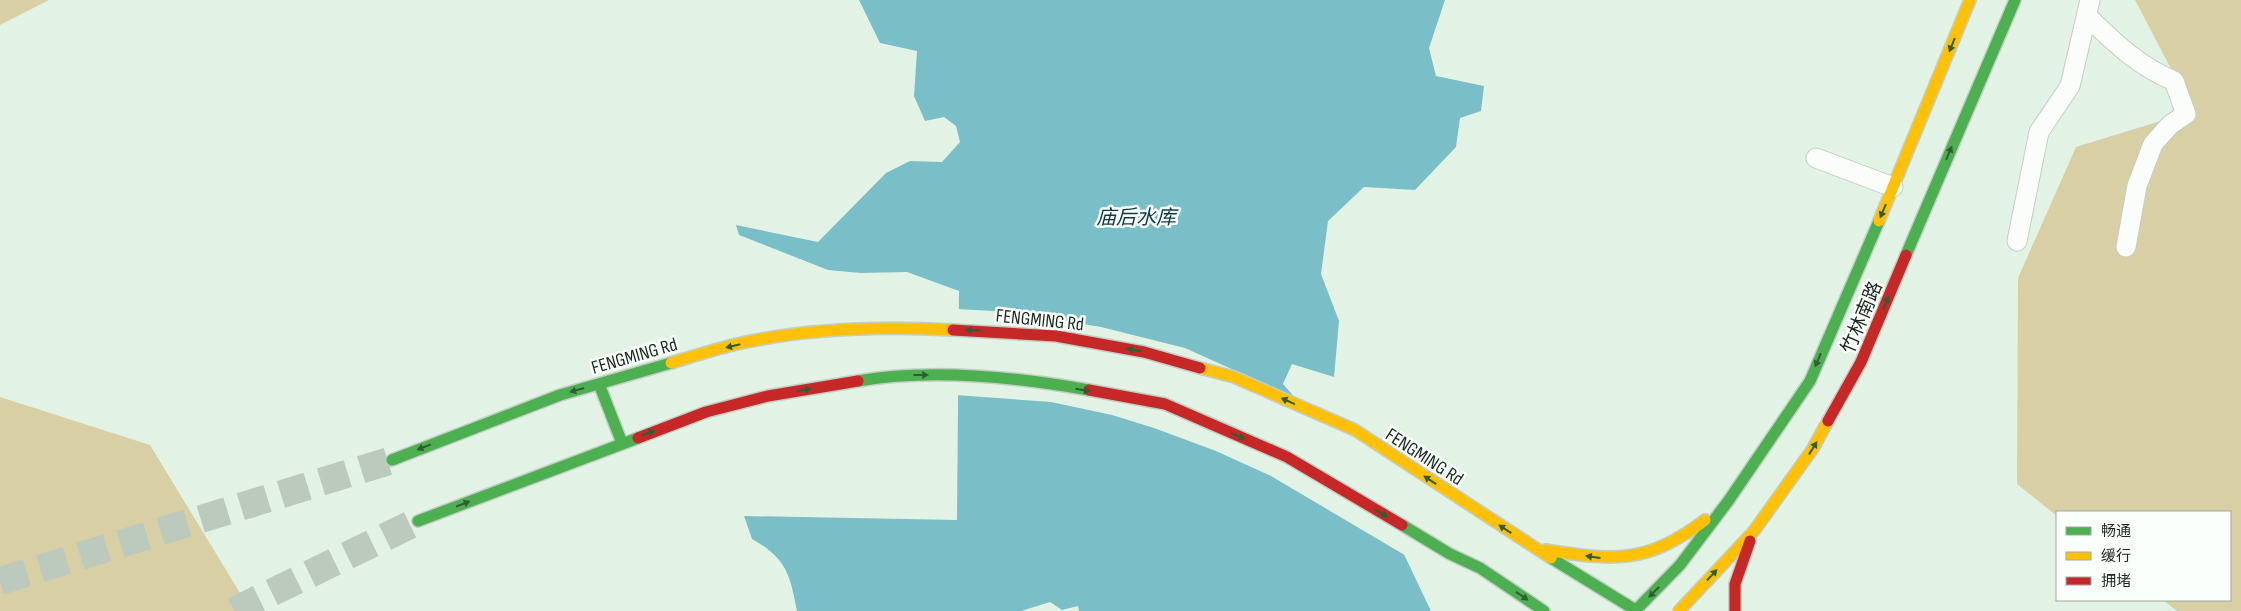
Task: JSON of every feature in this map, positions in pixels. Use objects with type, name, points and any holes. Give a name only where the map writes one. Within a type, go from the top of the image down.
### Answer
[{"type":"main road","name":"竹林南路","points":[[1636,611],[1680,565],[1730,500],[1810,381],[1970,0]]},
{"type":"main road","name":"竹林南路","points":[[1679,611],[1754,531],[1812,450],[1861,362],[2015,0]]},
{"type":"main road","name":"FENGMING Rd","points":[[392,460],[560,395],[733,345],[846,329],[909,327],[1056,336],[1144,352],[1234,377],[1354,430],[1470,507],[1636,611]]},
{"type":"main road","points":[[418,521],[706,412],[768,396],[873,378],[916,375],[967,376],[1060,385],[1165,404],[1287,457],[1450,554],[1480,568],[1544,611]]},
{"type":"main road","points":[[599,384],[622,443]]},
{"type":"main road","points":[[1534,548],[1602,558],[1630,557],[1668,545],[1697,528],[1730,500]]},
{"type":"main road","points":[[1735,611],[1733,597],[1739,564],[1754,531]]},
{"type":"main road","points":[[1480,568],[1498,593]]},
{"type":"street","points":[[2017,241],[2038,132],[2070,86],[2088,8]]},
{"type":"street","points":[[2088,8],[2124,52],[2152,72],[2174,81],[2186,114],[2170,125],[2153,144],[2137,186],[2126,247]]},
{"type":"street","points":[[1816,158],[1893,187]]},
{"type":"shaded area","points":[[0,0],[49,0],[0,25]]},
{"type":"shaded area","points":[[2135,0],[2241,0],[2241,611],[2177,611],[2164,601],[2231,601],[2231,511],[2056,511],[2056,515],[2017,484],[2018,278],[2076,147],[2193,111]]},
{"type":"shaded area","points":[[0,397],[150,445],[251,611],[0,611]]},
{"type":"water","name":"庙后水库","points":[[859,0],[1445,0],[1429,48],[1436,76],[1484,86],[1481,111],[1460,118],[1456,147],[1415,190],[1364,187],[1328,221],[1321,274],[1339,321],[1334,377],[1292,364],[1283,384],[1370,483],[1431,611],[1079,611],[1078,606],[1062,610],[1050,602],[1021,611],[797,611],[792,587],[785,568],[772,553],[752,539],[744,516],[957,520],[959,291],[907,272],[861,273],[828,270],[739,235],[736,225],[818,242],[886,173],[910,161],[942,162],[960,142],[956,126],[944,117],[925,121],[914,96],[917,51],[880,43]]},
{"type":"pier","points":[[957,309],[1012,312],[1101,327],[1185,348],[1300,400],[1372,482],[1408,557],[1271,476],[1216,451],[1154,428],[1112,415],[1051,402],[956,395]]},
{"type":"tunnel","points":[[0,581],[392,460]]},
{"type":"tunnel","points":[[234,611],[418,521]]},
{"type":"traffic: fast","points":[[1906,255],[2015,0]]},
{"type":"traffic: fast","points":[[1635,611],[1680,565],[1729,500],[1810,381],[1879,221]]},
{"type":"traffic: fast","points":[[392,460],[560,395],[671,363]]},
{"type":"traffic: fast","points":[[858,381],[915,375],[973,376],[1032,381],[1089,390]]},
{"type":"traffic: fast","points":[[599,384],[622,443]]},
{"type":"traffic: fast","points":[[418,521],[638,438]]},
{"type":"traffic: fast","points":[[1402,525],[1450,554],[1480,568],[1544,611]]},
{"type":"traffic: fast","points":[[1551,558],[1637,611]]},
{"type":"traffic: slow","points":[[1879,221],[1970,0]]},
{"type":"traffic: slow","points":[[671,363],[733,345],[787,335],[842,330],[898,328],[953,330]]},
{"type":"traffic: slow","points":[[1200,368],[1234,377],[1355,430],[1551,558]]},
{"type":"traffic: slow","points":[[1679,611],[1754,531],[1812,450],[1828,421]]},
{"type":"traffic: slow","points":[[1546,550],[1592,556],[1630,556],[1665,545],[1705,520]]},
{"type":"traffic: jam","points":[[1828,421],[1861,362],[1906,255]]},
{"type":"traffic: jam","points":[[953,330],[1056,336],[1144,352],[1200,368]]},
{"type":"traffic: jam","points":[[638,438],[706,412],[768,396],[858,381]]},
{"type":"traffic: jam","points":[[1089,390],[1165,404],[1287,457],[1402,525]]},
{"type":"traffic: jam","points":[[1735,611],[1735,584],[1750,541]]}]
